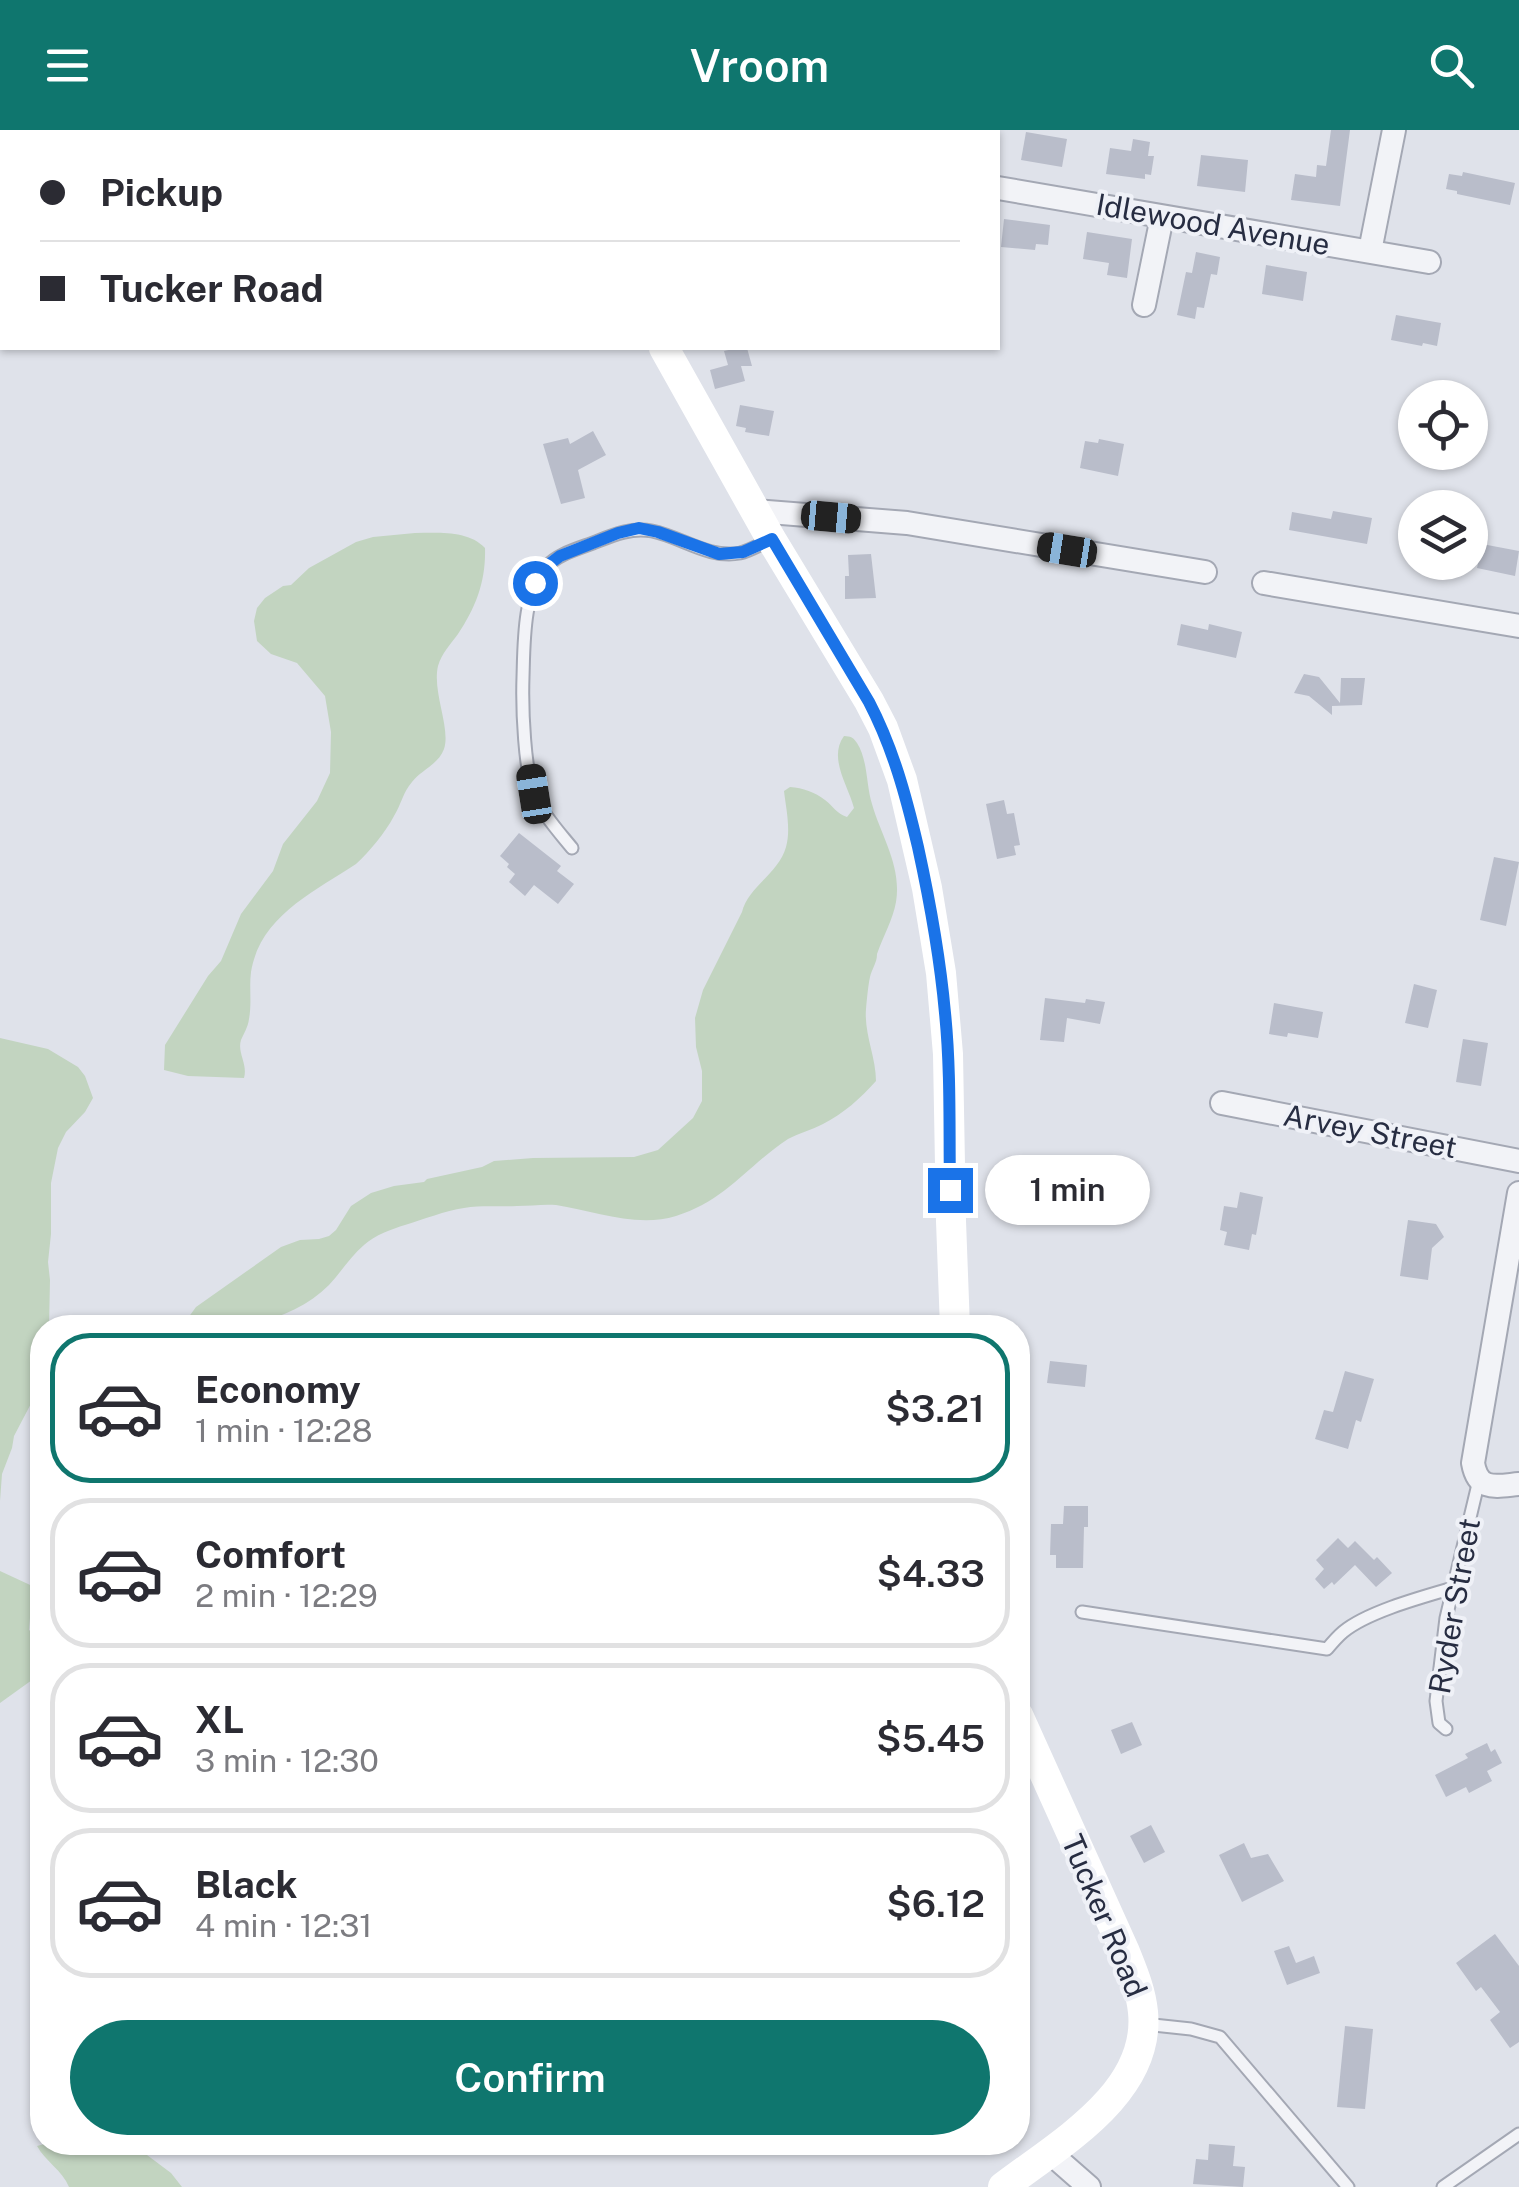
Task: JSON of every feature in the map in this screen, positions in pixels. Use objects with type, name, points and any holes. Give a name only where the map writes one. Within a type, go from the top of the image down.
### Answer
[{"type":"main road","points":[[665,350],[869,702],[894,756],[934,928],[946,1017],[955,1315]]},
{"type":"main road","name":"Tucker Road","points":[[1003,2187],[1098,2113],[1124,2084],[1138,2054],[1144,2024],[1138,1989],[1125,1952],[1030,1741]]},
{"type":"street","points":[[1370,252],[1394,130]]},
{"type":"street","name":"Idlewood Avenue","points":[[1000,188],[1429,262]]},
{"type":"street","points":[[1144,305],[1162,216]]},
{"type":"street","points":[[755,511],[907,524],[1205,572]]},
{"type":"street","points":[[1264,583],[1519,626]]},
{"type":"street","name":"Arvey Street","points":[[1222,1103],[1519,1161]]},
{"type":"street","points":[[1519,1193],[1472,1463],[1479,1480],[1488,1486],[1519,1484]]},
{"type":"street","points":[[1049,2152],[1090,2187]]},
{"type":"lane","points":[[572,848],[544,814],[534,794],[522,704],[524,638],[535,583],[544,568],[574,550],[639,528],[719,554],[743,552],[772,539]]},
{"type":"lane","name":"Ryder Street","points":[[1446,1729],[1439,1723],[1436,1701],[1446,1618],[1479,1480]]},
{"type":"lane","points":[[1082,1612],[1327,1649],[1354,1624],[1453,1588]]},
{"type":"lane","points":[[1144,2024],[1220,2037],[1348,2187]]},
{"type":"lane","points":[[1442,2187],[1519,2134]]},
{"type":"green space","points":[[415,533],[461,535],[485,548],[484,572],[475,604],[438,666],[444,749],[409,786],[382,835],[367,853],[291,908],[265,935],[251,972],[249,1019],[240,1045],[244,1078],[188,1076],[164,1070],[165,1045],[221,961],[241,914],[273,871],[283,844],[317,801],[330,773],[331,732],[325,696],[297,663],[271,654],[257,641],[257,608],[265,598],[291,585],[309,568],[356,542]]},
{"type":"green space","points":[[844,736],[850,737],[861,750],[870,797],[893,864],[897,889],[895,908],[870,977],[866,1009],[876,1081],[858,1100],[831,1120],[788,1139],[722,1192],[676,1216],[631,1219],[551,1205],[457,1209],[373,1238],[315,1297],[281,1315],[190,1315],[281,1247],[329,1236],[351,1206],[371,1193],[494,1161],[634,1157],[658,1150],[693,1118],[702,1101],[695,1018],[703,990],[745,903],[777,865],[786,847],[784,791],[790,787],[804,789],[847,817],[854,808],[841,772],[840,744]]},
{"type":"green space","points":[[0,1038],[48,1049],[78,1067],[93,1098],[58,1148],[51,1183],[49,1315],[30,1315],[30,1406],[14,1436],[2,1474],[0,1501]]},
{"type":"green space","points":[[0,1571],[30,1585],[30,1681],[0,1703]]},
{"type":"green space","points":[[147,2155],[182,2187],[69,2187],[45,2157]]},
{"type":"building","points":[[1331,130],[1350,130],[1340,206],[1291,200],[1295,174],[1316,177],[1317,165],[1326,166]]},
{"type":"building","points":[[1026,132],[1067,139],[1062,167],[1021,160]]},
{"type":"building","points":[[1133,139],[1150,142],[1148,156],[1154,156],[1151,175],[1145,174],[1145,179],[1106,174],[1110,148],[1131,151]]},
{"type":"building","points":[[1201,155],[1248,160],[1245,192],[1197,186]]},
{"type":"building","points":[[1463,172],[1515,183],[1510,205],[1446,189],[1449,174],[1462,176]]},
{"type":"building","points":[[1004,219],[1050,225],[1048,245],[1036,244],[1035,250],[1001,247]]},
{"type":"building","points":[[1087,232],[1132,239],[1127,278],[1107,275],[1109,263],[1083,259]]},
{"type":"building","points":[[1196,252],[1220,257],[1217,275],[1211,274],[1204,308],[1197,307],[1195,319],[1177,315],[1186,272],[1192,273]]},
{"type":"building","points":[[1266,265],[1307,272],[1303,301],[1262,294]]},
{"type":"building","points":[[1396,315],[1441,323],[1437,346],[1391,340]]},
{"type":"building","points":[[748,350],[752,366],[741,366],[745,381],[715,389],[710,370],[728,365],[724,351]]},
{"type":"building","points":[[740,405],[774,411],[769,436],[745,432],[746,428],[736,426]]},
{"type":"building","points":[[593,431],[606,455],[578,470],[585,498],[561,504],[543,444],[568,438],[570,444]]},
{"type":"building","points":[[1099,439],[1124,444],[1118,476],[1080,468],[1085,441],[1098,443]]},
{"type":"building","points":[[1333,511],[1372,518],[1367,544],[1289,530],[1292,512],[1331,519]]},
{"type":"building","points":[[1488,545],[1519,551],[1515,576],[1488,570]]},
{"type":"building","points":[[871,554],[876,598],[845,599],[848,555]]},
{"type":"building","points":[[1181,624],[1208,630],[1209,624],[1242,632],[1236,658],[1177,645]]},
{"type":"building","points":[[1304,674],[1319,677],[1340,703],[1341,678],[1365,678],[1362,705],[1332,706],[1332,715],[1309,696],[1294,693]]},
{"type":"building","points":[[1004,800],[1007,814],[1014,813],[1020,845],[1014,846],[1016,855],[997,859],[986,804]]},
{"type":"building","points":[[519,833],[561,866],[557,871],[574,884],[558,904],[534,885],[525,896],[509,882],[515,874],[500,856]]},
{"type":"building","points":[[1494,857],[1519,862],[1506,926],[1480,920]]},
{"type":"building","points":[[1414,984],[1437,990],[1428,1028],[1405,1023]]},
{"type":"building","points":[[1045,998],[1105,1002],[1100,1024],[1067,1018],[1064,1042],[1040,1040]]},
{"type":"building","points":[[1274,1003],[1323,1012],[1318,1038],[1269,1034]]},
{"type":"building","points":[[1463,1039],[1488,1043],[1481,1086],[1456,1082]]},
{"type":"building","points":[[1047,1156],[1067,1156],[1067,1164],[1071,1164],[1071,1191],[1066,1191],[1066,1201],[1051,1201],[1051,1191],[1047,1191]]},
{"type":"building","points":[[1240,1192],[1263,1197],[1249,1250],[1224,1245],[1227,1232],[1220,1230],[1224,1206],[1237,1208]]},
{"type":"building","points":[[1408,1220],[1436,1224],[1444,1237],[1432,1248],[1428,1280],[1400,1276]]},
{"type":"building","points":[[1050,1361],[1087,1365],[1085,1387],[1047,1383]]},
{"type":"building","points":[[1345,1371],[1374,1379],[1348,1449],[1315,1439],[1324,1410],[1333,1412]]},
{"type":"building","points":[[1064,1506],[1088,1506],[1083,1568],[1056,1568],[1056,1555],[1050,1555],[1051,1524],[1063,1524]]},
{"type":"building","points":[[1338,1538],[1348,1548],[1355,1541],[1392,1573],[1376,1587],[1355,1565],[1324,1589],[1315,1579],[1324,1569],[1316,1560]]},
{"type":"building","points":[[1132,1722],[1142,1745],[1121,1754],[1111,1730]]},
{"type":"building","points":[[1487,1743],[1502,1763],[1487,1771],[1492,1781],[1469,1793],[1466,1787],[1446,1797],[1435,1775]]},
{"type":"building","points":[[1151,1825],[1165,1852],[1144,1863],[1130,1836]]},
{"type":"building","points":[[1244,1843],[1251,1858],[1268,1854],[1284,1881],[1242,1902],[1219,1855]]},
{"type":"building","points":[[1495,1934],[1519,1966],[1519,2042],[1510,2048],[1490,2020],[1500,2012],[1481,1987],[1476,1991],[1456,1963]]},
{"type":"building","points":[[1289,1946],[1296,1963],[1314,1956],[1320,1973],[1287,1985],[1274,1951]]},
{"type":"building","points":[[1345,2026],[1373,2029],[1365,2109],[1337,2107]]},
{"type":"building","points":[[1209,2144],[1235,2146],[1233,2166],[1245,2167],[1243,2187],[1193,2184],[1196,2159],[1208,2160]]},
{"type":"route","points":[[535,583],[544,568],[560,556],[639,528],[719,554],[743,552],[772,539],[869,702],[902,780],[927,888],[941,972],[948,1054],[950,1190]]}]
